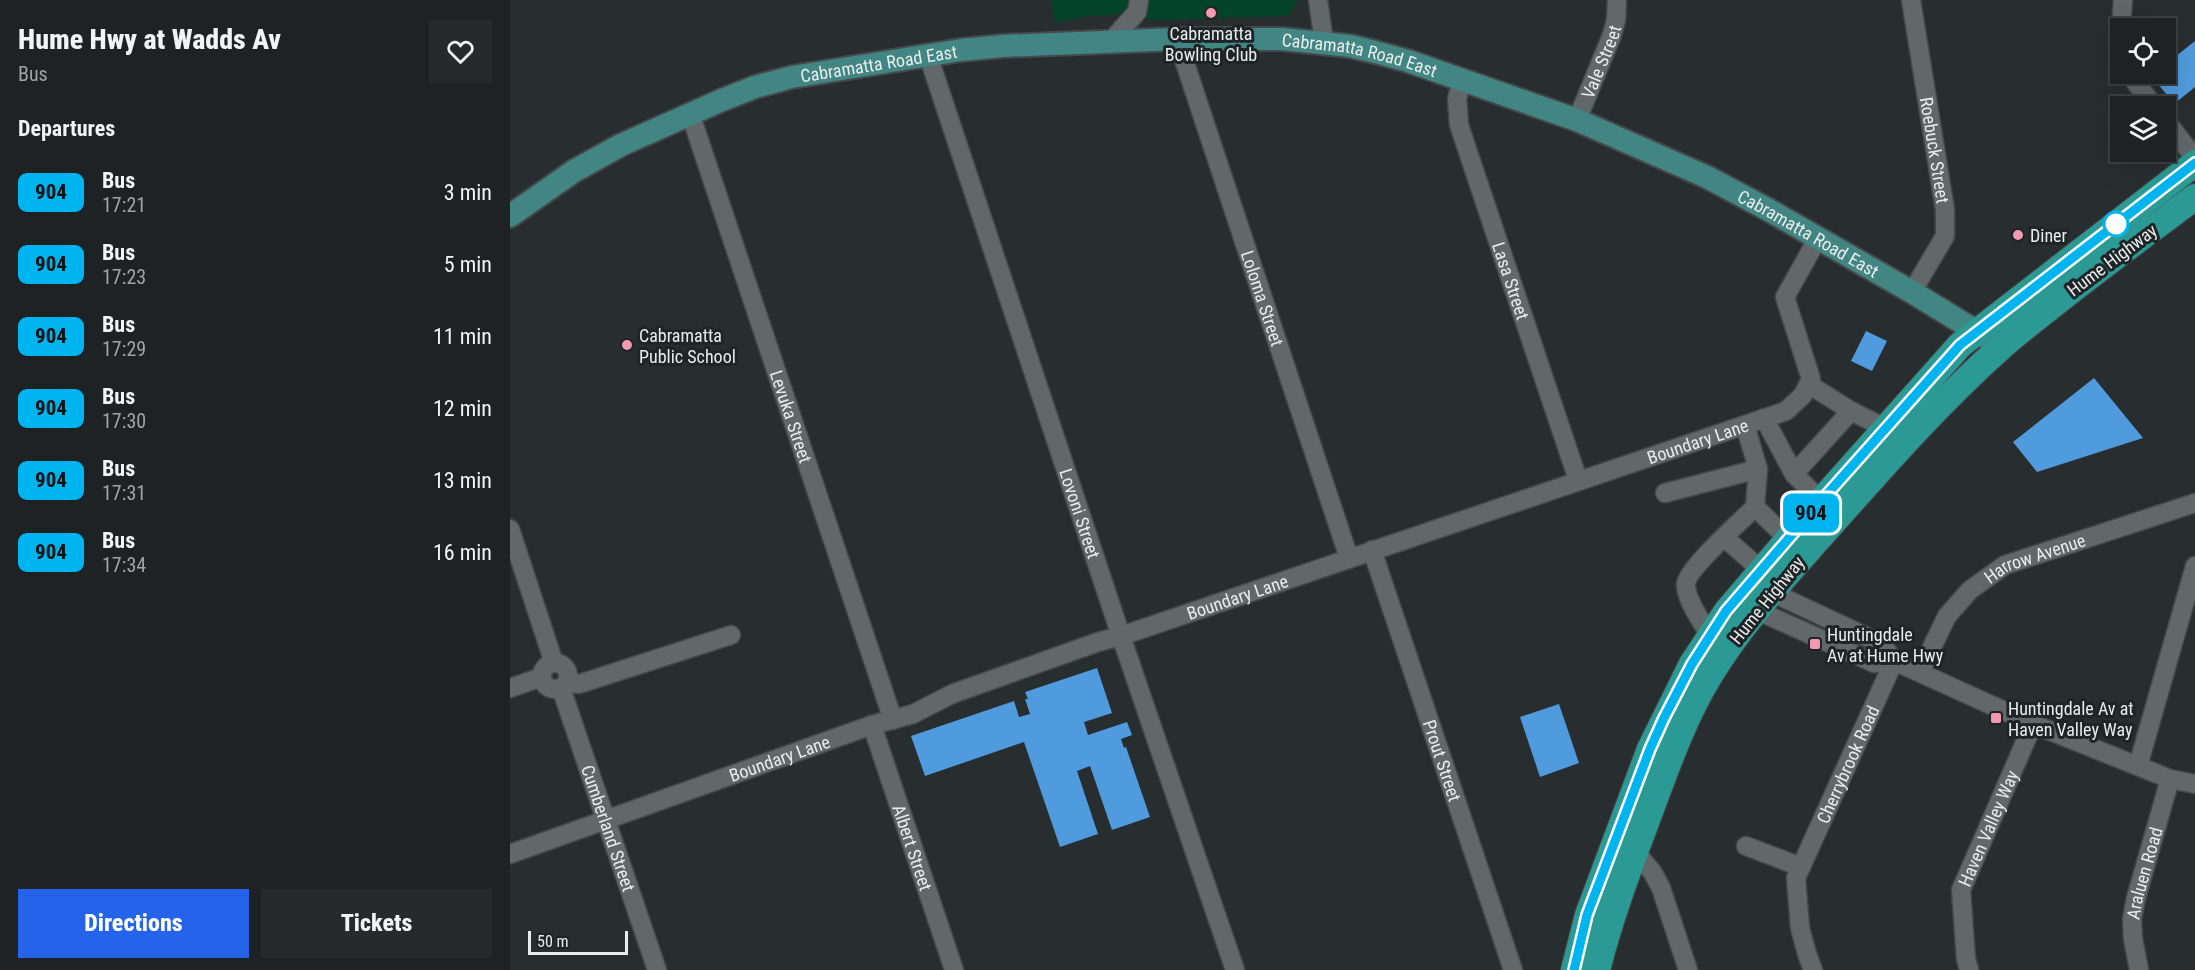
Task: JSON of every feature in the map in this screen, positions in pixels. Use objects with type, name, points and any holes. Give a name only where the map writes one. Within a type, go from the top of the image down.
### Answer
[{"type":"highway","name":"Hume Highway","points":[[1597,970],[1605,935],[1635,851],[1686,722],[1709,676],[1763,591],[1788,539],[1956,349],[2195,163]]},
{"type":"highway","name":"Hume Highway","points":[[1574,970],[1587,915],[1650,749],[1677,690],[1710,635],[1763,591],[1932,413],[2000,347],[2195,197]]},
{"type":"main road","name":"Cabramatta Road East","points":[[510,216],[574,171],[621,145],[690,113],[755,87],[792,77],[928,55],[1002,46],[1177,39],[1282,39],[1324,42],[1375,52],[1577,120],[1707,177],[1912,292],[2000,347]]},
{"type":"street","points":[[1111,41],[1137,12],[1139,0]]},
{"type":"street","points":[[1318,0],[1324,42]]},
{"type":"street","name":"Vale Street","points":[[1577,120],[1612,35],[1616,20],[1617,0]]},
{"type":"street","name":"Roebuck Street","points":[[1911,0],[1945,210],[1945,236],[1912,292]]},
{"type":"street","points":[[2122,18],[2123,0]]},
{"type":"street","name":"Loloma Street","points":[[1177,39],[1349,558]]},
{"type":"street","name":"Lovoni Street","points":[[928,55],[1121,636],[1235,970]]},
{"type":"street","name":"Lasa Street","points":[[1462,80],[1457,99],[1459,125],[1578,480]]},
{"type":"street","points":[[2137,84],[2146,96]]},
{"type":"street","name":"Levuka Street","points":[[690,113],[893,720]]},
{"type":"street","points":[[2176,134],[2195,158]]},
{"type":"street","points":[[1818,238],[1785,297],[1811,379],[1810,385],[1851,411],[1885,428]]},
{"type":"street","name":"Boundary Lane","points":[[510,854],[872,725],[913,714],[952,694],[1098,642],[1786,411],[1803,396],[1810,385]]},
{"type":"street","points":[[1794,474],[1851,411]]},
{"type":"street","points":[[1764,418],[1794,474],[1821,501]]},
{"type":"street","points":[[1710,635],[1690,599],[1686,584],[1692,569],[1755,507],[1758,469],[1745,425]]},
{"type":"street","points":[[1665,493],[1758,469]]},
{"type":"street","name":"Harrow Avenue","points":[[1920,672],[1947,616],[1970,590],[2005,565],[2195,503]]},
{"type":"street","points":[[1755,507],[1788,539]]},
{"type":"street","points":[[510,529],[554,663]]},
{"type":"street","points":[[1725,538],[1763,591],[1874,663],[1894,661],[2033,724],[2170,779],[2195,783]]},
{"type":"street","name":"Prout Street","points":[[1372,550],[1513,970]]},
{"type":"street","points":[[2138,766],[2188,616],[2195,566]]},
{"type":"street","points":[[542,677],[549,688],[579,684],[731,635]]},
{"type":"street","name":"Cherrybrook Road","points":[[1813,970],[1806,954],[1800,928],[1796,878],[1894,661]]},
{"type":"street","points":[[542,677],[546,666],[554,663],[561,664],[567,670],[564,685]]},
{"type":"street","points":[[510,688],[542,677]]},
{"type":"street","name":"Cumberland Street","points":[[564,685],[657,970]]},
{"type":"street","name":"Haven Valley Way","points":[[1969,970],[1960,890],[2033,724]]},
{"type":"street","name":"Albert Street","points":[[872,725],[954,970]]},
{"type":"street","name":"Araluen Road","points":[[2139,970],[2132,919],[2170,779]]},
{"type":"street","points":[[1746,846],[1801,867]]},
{"type":"street","points":[[1635,851],[1653,873],[1661,888],[1688,970]]},
{"type":"green space","name":"Cabramatta Bowling Club","points":[[1051,0],[1297,0],[1297,2],[1287,16],[1162,20],[1143,19],[1130,12],[1125,12],[1055,23]]},
{"type":"building","points":[[2195,41],[2195,87],[2176,102],[2176,96],[2168,96],[2158,84],[2176,84],[2176,56]]},
{"type":"building","points":[[1866,331],[1887,341],[1872,371],[1851,361]]},
{"type":"building","points":[[2094,378],[2143,438],[2037,472],[2013,442]]},
{"type":"building","points":[[1097,668],[1112,713],[1084,722],[1088,735],[1127,722],[1132,735],[1121,739],[1124,748],[1126,747],[1150,817],[1112,830],[1090,766],[1077,771],[1098,834],[1060,847],[1024,742],[925,776],[911,736],[1014,701],[1019,717],[1030,714],[1025,692]]},
{"type":"building","points":[[1559,704],[1579,763],[1540,777],[1520,717]]},
{"type":"bus line","name":"904","points":[[1574,970],[1587,915],[1650,749],[1677,690],[1726,611],[1960,345],[2195,163]]},
{"type":"place","name":"Cabramatta Bowling Club","points":[[1211,13]]},
{"type":"place","name":"Diner","points":[[2018,235]]},
{"type":"place","name":"Cabramatta Public School","points":[[627,345]]},
{"type":"place","name":"Huntingdale Av at Hume Hwy","points":[[1815,644]]},
{"type":"place","name":"Huntingdale Av at Haven Valley Way","points":[[1996,718]]}]
